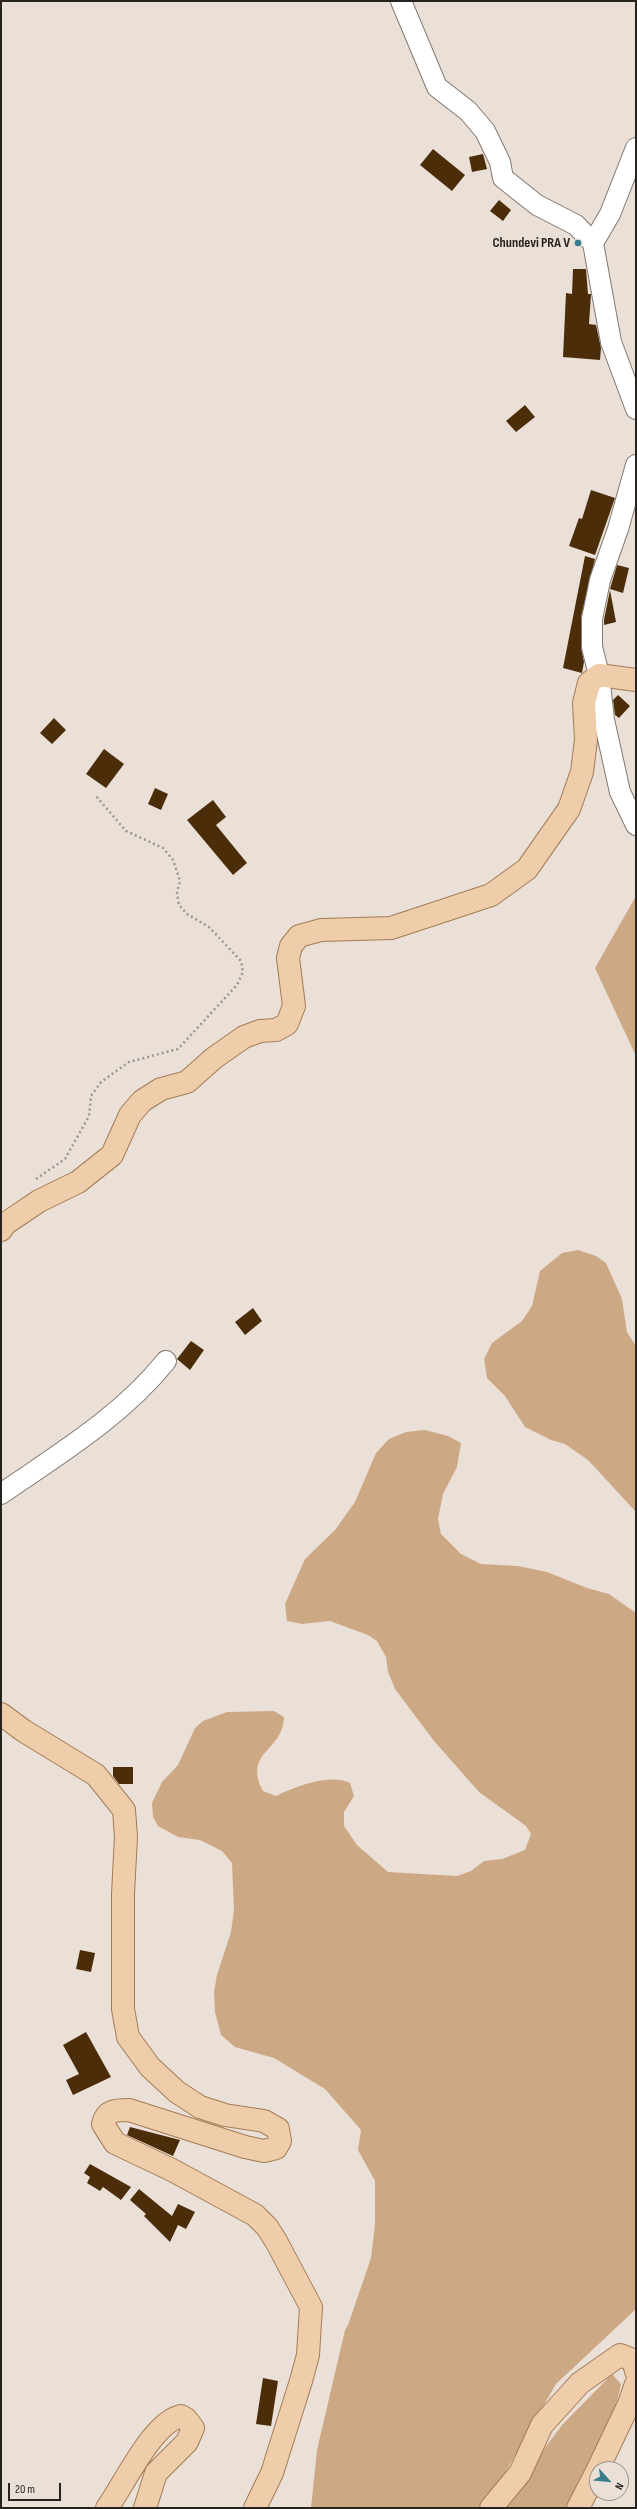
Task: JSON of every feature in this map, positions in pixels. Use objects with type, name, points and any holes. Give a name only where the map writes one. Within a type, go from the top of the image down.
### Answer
[{"type":"main road","points":[[1,1230],[5,1224],[39,1202],[78,1182],[112,1155],[130,1115],[142,1101],[161,1089],[187,1082],[214,1058],[244,1037],[260,1031],[276,1030],[287,1024],[294,1006],[288,958],[291,946],[299,936],[321,930],[391,928],[491,895],[527,869],[569,809],[582,772],[586,740],[584,703],[589,683],[599,675],[636,680]]},
{"type":"main road","points":[[1,1714],[24,1731],[96,1776],[124,1810],[126,1837],[123,1887],[123,2009],[128,2038],[150,2067],[176,2092],[200,2107],[225,2115],[264,2121],[278,2129],[280,2141],[276,2148],[264,2151],[245,2148],[129,2110],[109,2112],[104,2117],[103,2124],[115,2143],[172,2170],[254,2215],[267,2226],[311,2308],[308,2355],[301,2381],[272,2473],[255,2508]]},
{"type":"main road","points":[[491,2508],[520,2474],[542,2425],[580,2382],[620,2355],[633,2360],[636,2371]]},
{"type":"main road","points":[[602,2461],[630,2404],[636,2384]]},
{"type":"main road","points":[[107,2508],[150,2440],[170,2418],[181,2416],[194,2428],[187,2442],[156,2473],[145,2508]]},
{"type":"main road","points":[[578,2508],[589,2486]]},
{"type":"street","points":[[401,1],[437,87],[468,111],[485,131],[500,162],[503,178],[537,205],[576,225],[593,243],[611,342],[636,409]]},
{"type":"street","points":[[593,243],[610,214],[636,148]]},
{"type":"street","points":[[636,465],[618,530],[600,580],[592,618],[592,647],[599,675],[604,720],[620,792],[636,825]]},
{"type":"street","points":[[1,1494],[83,1437],[146,1386],[166,1362]]},
{"type":"path","points":[[32,1181],[65,1159],[89,1116],[91,1096],[101,1082],[129,1062],[178,1049],[237,985],[243,972],[241,961],[210,927],[187,914],[179,906],[177,893],[180,881],[174,860],[163,848],[126,831],[96,796]]},
{"type":"shaded area","points":[[636,896],[636,1056],[595,968]]},
{"type":"shaded area","points":[[578,1250],[596,1256],[606,1263],[622,1299],[627,1332],[636,1346],[636,1512],[588,1460],[565,1444],[551,1440],[525,1427],[505,1396],[487,1378],[484,1359],[492,1343],[522,1321],[532,1306],[540,1271],[562,1253]]},
{"type":"shaded area","points":[[425,1430],[448,1436],[461,1443],[457,1467],[443,1494],[438,1519],[441,1534],[461,1554],[481,1564],[518,1566],[547,1572],[587,1588],[609,1594],[636,1613],[636,2309],[556,2384],[502,2478],[480,2508],[311,2508],[317,2450],[345,2330],[371,2258],[375,2224],[375,2181],[358,2150],[361,2130],[325,2089],[274,2058],[235,2047],[221,2035],[215,2012],[214,1992],[217,1975],[231,1932],[234,1910],[232,1863],[222,1851],[200,1840],[178,1837],[158,1826],[153,1817],[152,1803],[162,1782],[178,1765],[195,1728],[203,1721],[227,1712],[274,1711],[284,1717],[282,1729],[261,1759],[258,1767],[258,1778],[263,1791],[276,1796],[302,1785],[323,1780],[342,1780],[350,1783],[354,1796],[344,1812],[344,1826],[357,1845],[388,1872],[457,1876],[471,1871],[484,1861],[502,1859],[525,1850],[531,1834],[526,1826],[479,1792],[434,1741],[395,1689],[388,1672],[386,1657],[377,1641],[368,1635],[330,1621],[302,1624],[287,1621],[285,1604],[305,1559],[335,1530],[355,1502],[376,1453],[389,1439],[406,1432]]},
{"type":"shaded area","points":[[612,2374],[621,2384],[606,2432],[592,2461],[589,2461],[589,2467],[568,2508],[500,2508],[562,2425]]},
{"type":"building","points":[[433,149],[465,175],[452,191],[420,165]]},
{"type":"building","points":[[483,154],[487,169],[472,172],[469,157]]},
{"type":"building","points":[[499,200],[511,210],[503,221],[490,211]]},
{"type":"building","points":[[573,269],[586,269],[588,294],[591,294],[589,324],[596,325],[601,348],[600,360],[563,357],[566,293],[572,294]]},
{"type":"building","points":[[525,405],[535,417],[516,432],[506,421]]},
{"type":"building","points":[[591,490],[615,498],[595,555],[569,546],[579,518],[582,519]]},
{"type":"building","points":[[585,556],[595,559],[581,617],[581,647],[584,662],[582,673],[563,668]]},
{"type":"building","points":[[617,565],[629,568],[623,593],[610,589]]},
{"type":"building","points":[[610,590],[616,622],[604,625],[604,620]]},
{"type":"building","points":[[618,695],[630,706],[619,718],[615,715],[613,700]]},
{"type":"building","points":[[54,718],[66,730],[52,744],[40,733]]},
{"type":"building","points":[[104,749],[124,764],[106,788],[86,774]]},
{"type":"building","points":[[155,788],[168,794],[161,810],[148,804]]},
{"type":"building","points":[[213,800],[226,817],[216,825],[247,863],[233,875],[187,820]]},
{"type":"building","points":[[253,1308],[262,1321],[245,1335],[235,1322]]},
{"type":"building","points":[[191,1341],[204,1350],[190,1370],[177,1359]]},
{"type":"building","points":[[113,1767],[133,1767],[133,1784],[119,1784],[113,1776]]},
{"type":"building","points":[[80,1950],[95,1953],[91,1972],[76,1969]]},
{"type":"building","points":[[86,2032],[111,2077],[73,2095],[66,2080],[79,2074],[63,2045]]},
{"type":"building","points":[[130,2127],[180,2140],[173,2156],[127,2135]]},
{"type":"building","points":[[90,2164],[131,2187],[121,2200],[103,2187],[100,2191],[87,2183],[90,2177],[84,2173]]},
{"type":"building","points":[[139,2189],[172,2216],[178,2204],[195,2212],[186,2229],[178,2225],[170,2242],[144,2216],[146,2214],[130,2200]]},
{"type":"building","points":[[263,2378],[278,2381],[271,2426],[256,2424]]},
{"type":"place","name":"Chundevi PRA V","points":[[578,243]]}]
